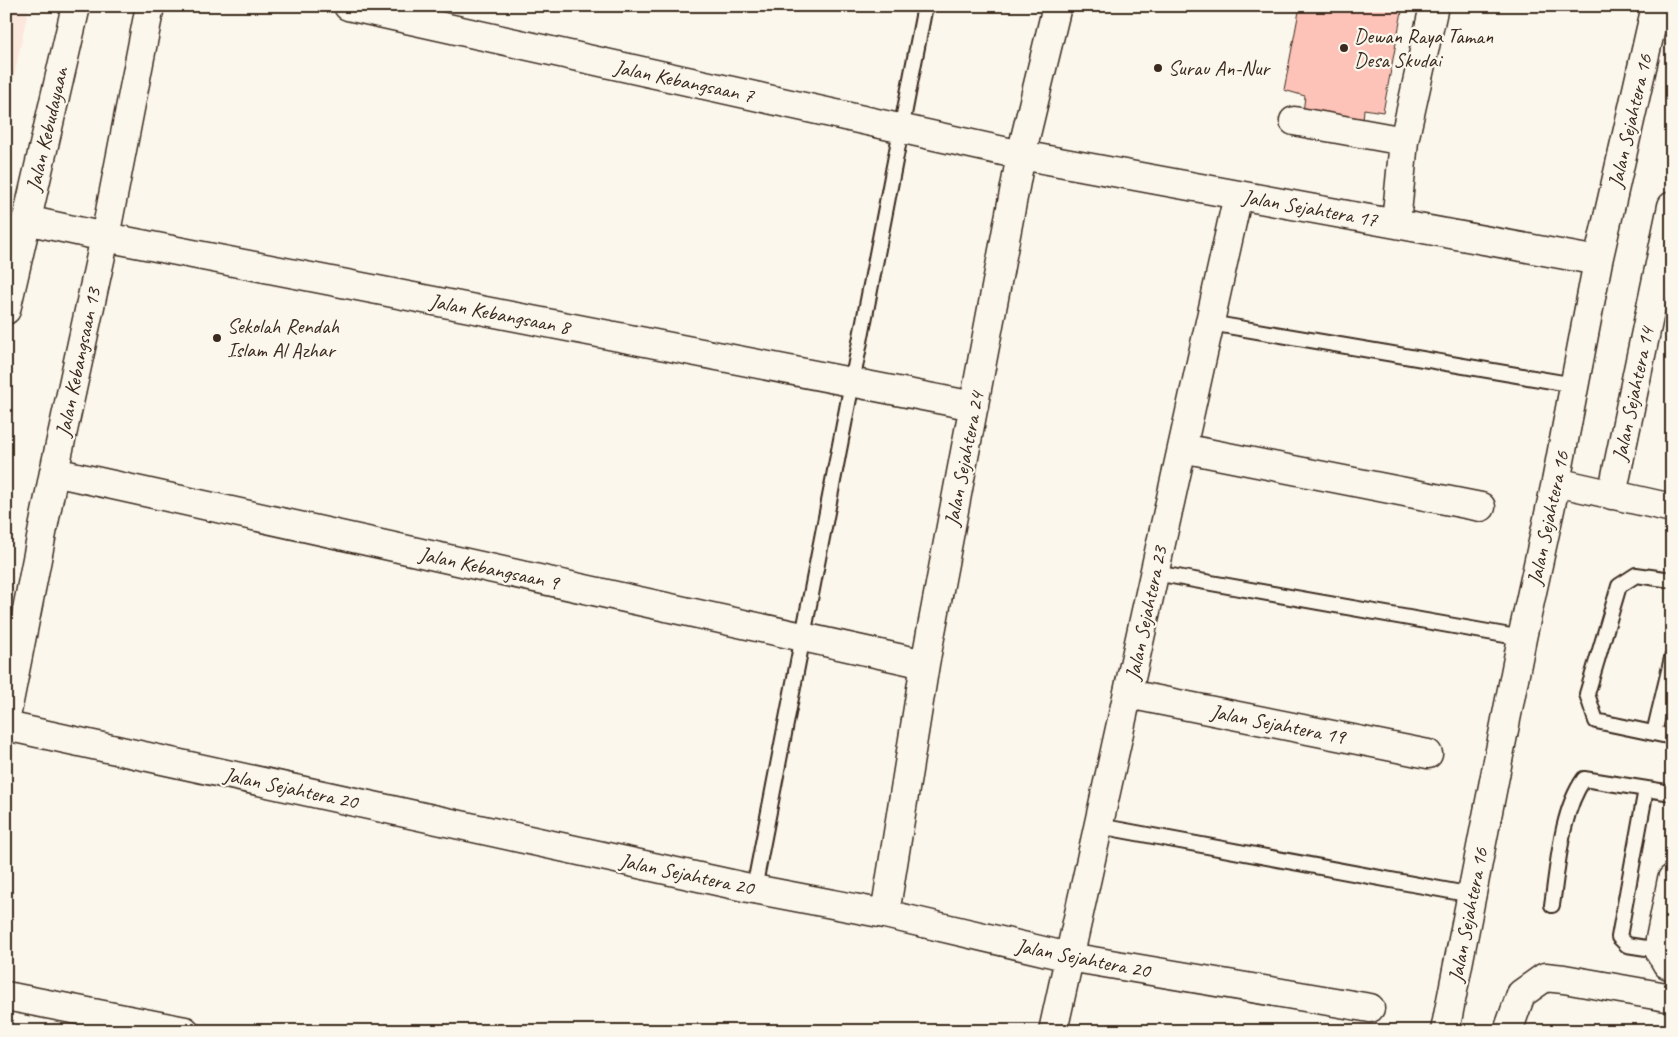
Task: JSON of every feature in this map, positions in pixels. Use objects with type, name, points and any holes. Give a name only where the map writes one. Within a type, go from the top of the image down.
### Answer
[{"type":"street","name":"Jalan Kebudayaan","points":[[6,310],[76,6]]},
{"type":"street","name":"Jalan Kebangsaan 13","points":[[6,717],[54,472],[105,237],[150,6]]},
{"type":"street","name":"Jalan Kebangsaan 7","points":[[348,6],[1021,155]]},
{"type":"street","name":"Jalan Sejahtera 24","points":[[885,914],[925,664],[1021,155],[1057,6]]},
{"type":"street","points":[[1396,223],[1404,140],[1434,6]]},
{"type":"street","name":"Jalan Sejahtera 16","points":[[1445,1031],[1522,638],[1556,482],[1598,261],[1660,19]]},
{"type":"street","points":[[1294,121],[1404,140]]},
{"type":"street","name":"Jalan Sejahtera 17","points":[[1021,155],[1598,261]]},
{"type":"street","name":"Jalan Sejahtera 23","points":[[1053,1031],[1238,195]]},
{"type":"street","name":"Jalan Sejahtera 14","points":[[1612,495],[1672,206]]},
{"type":"street","name":"Jalan Kebangsaan 8","points":[[26,220],[974,406]]},
{"type":"street","points":[[1182,448],[1481,507]]},
{"type":"street","name":"Jalan Kebangsaan 9","points":[[54,472],[925,664]]},
{"type":"street","points":[[1556,482],[1672,508]]},
{"type":"street","name":"Jalan Sejahtera 19","points":[[1128,694],[1428,754]]},
{"type":"street","name":"Jalan Sejahtera 20","points":[[6,726],[754,889],[885,914],[1069,956],[1370,1008]]},
{"type":"street","points":[[1666,958],[1660,939],[1672,879]]},
{"type":"street","points":[[1508,1031],[1521,994],[1545,977],[1564,978],[1672,998]]},
{"type":"street","points":[[6,996],[185,1031]]},
{"type":"lane","points":[[754,889],[924,6]]},
{"type":"lane","points":[[1210,323],[1575,385]]},
{"type":"lane","points":[[1155,572],[1522,638]]},
{"type":"lane","points":[[1672,580],[1636,575],[1619,586],[1587,694],[1596,720],[1672,737]]},
{"type":"lane","points":[[1654,733],[1672,658]]},
{"type":"lane","points":[[1552,905],[1562,836],[1577,790],[1584,779],[1672,793]]},
{"type":"lane","points":[[1646,789],[1619,937],[1627,945],[1666,958]]},
{"type":"lane","points":[[1098,826],[1472,895]]},
{"type":"shaded area","points":[[6,6],[29,6],[6,115]]},
{"type":"building","name":"Dewan Raya Taman Desa Skudai","points":[[1300,6],[1403,6],[1383,112],[1364,109],[1363,121],[1303,113],[1305,96],[1284,90]]},
{"type":"place","name":"Dewan Raya Taman Desa Skudai","points":[[1344,48]]},
{"type":"place","name":"Surau An-Nur","points":[[1158,68]]},
{"type":"place","name":"Sekolah Rendah Islam Al Azhar","points":[[217,338]]}]
